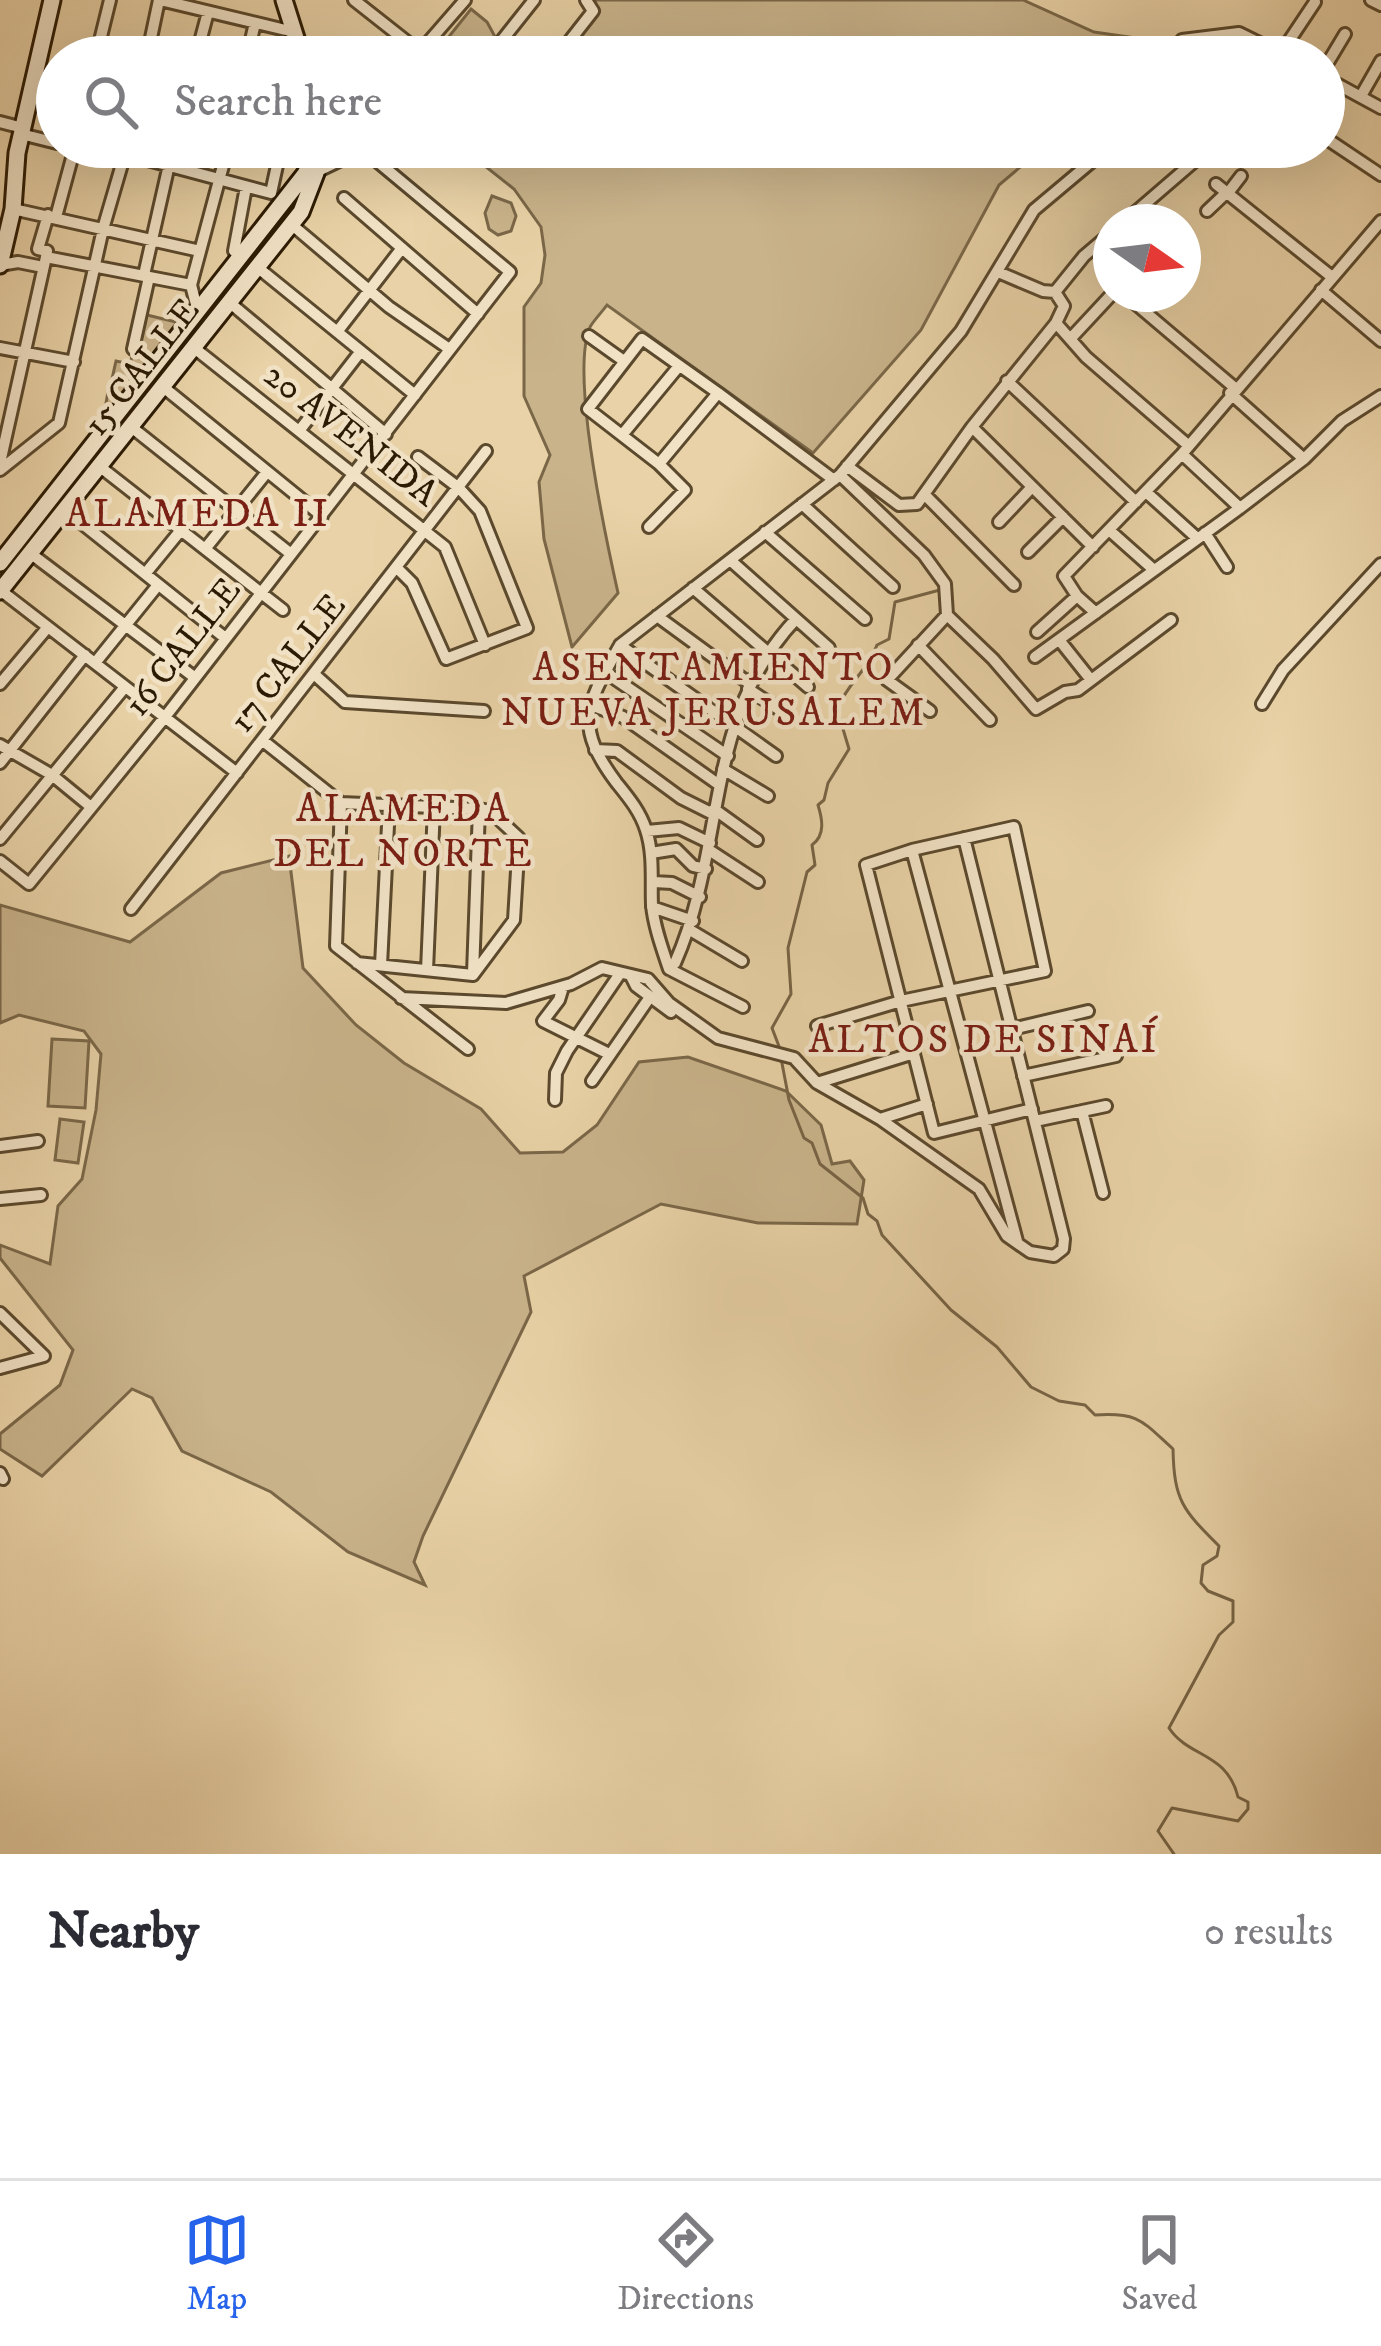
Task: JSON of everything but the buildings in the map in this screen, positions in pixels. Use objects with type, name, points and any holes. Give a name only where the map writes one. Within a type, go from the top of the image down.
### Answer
[{"type":"street","points":[[44,36],[52,0]]},
{"type":"street","points":[[101,36],[110,0]]},
{"type":"street","points":[[151,36],[159,0],[294,32]]},
{"type":"street","points":[[284,0],[295,36]]},
{"type":"street","points":[[354,0],[397,36]]},
{"type":"street","points":[[505,36],[534,0]]},
{"type":"street","points":[[573,36],[593,10],[586,0]]},
{"type":"street","points":[[1370,0],[1381,5]]},
{"type":"street","points":[[433,36],[461,1]]},
{"type":"street","points":[[1295,36],[1315,2]]},
{"type":"street","points":[[202,36],[208,12]]},
{"type":"street","points":[[251,36],[254,22]]},
{"type":"street","points":[[1215,36],[1245,36]]},
{"type":"street","points":[[1361,96],[1381,61]]},
{"type":"street","points":[[36,70],[17,153],[13,209],[0,265],[95,265],[190,286]]},
{"type":"street","points":[[1345,86],[1381,107]]},
{"type":"street","points":[[0,122],[36,136]]},
{"type":"street","points":[[1345,151],[1381,175]]},
{"type":"street","points":[[0,171],[17,153]]},
{"type":"street","points":[[0,466],[47,251],[38,249],[68,168]]},
{"type":"street","points":[[0,466],[59,423],[121,168]]},
{"type":"street","points":[[134,349],[168,168]]},
{"type":"street","points":[[179,168],[271,193],[276,168]]},
{"type":"street","points":[[198,312],[190,286],[223,168]]},
{"type":"street","points":[[310,173],[312,168]]},
{"type":"street","name":"15 CALLE","points":[[0,563],[310,173],[322,168]]},
{"type":"street","name":"16 CALLE","points":[[0,861],[29,884],[165,717],[510,272],[382,168]]},
{"type":"street","points":[[743,1007],[669,969],[652,907],[654,882],[647,831],[595,750],[587,722],[591,705],[620,645],[840,474],[954,341],[1034,210],[1084,168]]},
{"type":"street","points":[[1145,204],[1187,168]]},
{"type":"street","name":"15 CALLE","points":[[0,591],[291,224],[311,191],[310,173]]},
{"type":"street","points":[[1207,211],[1241,176]]},
{"type":"street","points":[[234,251],[246,187]]},
{"type":"street","points":[[1224,190],[1332,277]]},
{"type":"street","points":[[344,198],[478,314]]},
{"type":"street","points":[[13,209],[200,251]]},
{"type":"street","points":[[1096,613],[1064,576],[1185,450],[1381,220]]},
{"type":"street","points":[[291,224],[369,291],[448,348]]},
{"type":"street","points":[[338,332],[402,248]]},
{"type":"street","points":[[1055,292],[1093,248]]},
{"type":"street","points":[[257,267],[415,395]]},
{"type":"street","points":[[998,272],[1043,292],[1055,292]]},
{"type":"street","points":[[1321,290],[1381,341]]},
{"type":"street","points":[[649,527],[685,490],[588,409],[642,339],[840,474],[905,508],[917,504],[1056,322],[1064,306],[1055,292]]},
{"type":"street","points":[[229,302],[386,434]]},
{"type":"street","points":[[1072,337],[1095,312]]},
{"type":"street","points":[[1144,312],[1304,459]]},
{"type":"street","points":[[1056,322],[1240,508]]},
{"type":"street","points":[[589,336],[624,361]]},
{"type":"street","name":"20 AVENIDA","points":[[193,347],[445,547],[485,645]]},
{"type":"street","points":[[0,348],[74,362]]},
{"type":"street","points":[[299,431],[361,351]]},
{"type":"street","points":[[622,435],[679,366]]},
{"type":"street","points":[[1007,381],[1136,502]]},
{"type":"street","points":[[162,386],[322,516]]},
{"type":"street","points":[[659,464],[718,393]]},
{"type":"street","points":[[1035,657],[1240,508],[1304,459],[1342,421],[1381,396]]},
{"type":"street","points":[[130,426],[291,554]]},
{"type":"street","points":[[972,427],[1093,547]]},
{"type":"street","name":"17 CALLE","points":[[130,909],[486,451]]},
{"type":"street","points":[[397,568],[412,583],[446,659],[527,628],[480,512],[459,488],[418,457]]},
{"type":"street","points":[[99,466],[283,610]]},
{"type":"street","points":[[205,549],[267,472]]},
{"type":"street","points":[[840,474],[925,555],[945,584],[947,615],[1036,709],[1091,680],[1171,620]]},
{"type":"street","points":[[999,522],[1033,487]]},
{"type":"street","points":[[1146,492],[1201,536],[1227,567]]},
{"type":"street","points":[[924,494],[1014,585]]},
{"type":"street","points":[[802,505],[892,587]]},
{"type":"street","points":[[64,509],[224,638]]},
{"type":"street","points":[[1028,552],[1063,517]]},
{"type":"street","points":[[146,574],[181,530]]},
{"type":"street","points":[[1109,530],[1154,570]]},
{"type":"street","points":[[765,532],[865,619]]},
{"type":"street","points":[[30,553],[194,677]]},
{"type":"street","points":[[730,560],[829,649]]},
{"type":"street","points":[[1262,704],[1283,670],[1381,564]]},
{"type":"street","points":[[0,763],[4,748],[158,585]]},
{"type":"street","points":[[693,588],[808,687]]},
{"type":"street","points":[[0,591],[237,773]]},
{"type":"street","points":[[1037,632],[1077,596]]},
{"type":"street","points":[[930,710],[887,680],[947,615]]},
{"type":"street","points":[[657,616],[789,716]]},
{"type":"street","points":[[669,969],[692,926],[700,897],[718,784],[735,725],[766,654],[796,619]]},
{"type":"street","points":[[0,684],[48,627]]},
{"type":"street","points":[[1060,641],[1091,680]]},
{"type":"street","points":[[620,645],[776,756]]},
{"type":"street","points":[[919,645],[990,720]]},
{"type":"street","points":[[605,672],[768,796]]},
{"type":"street","points":[[314,674],[345,702],[484,711]]},
{"type":"street","points":[[0,839],[125,687]]},
{"type":"street","points":[[591,705],[623,717],[718,784]]},
{"type":"street","points":[[262,740],[341,803],[479,808],[490,811],[519,838],[514,920],[473,975]]},
{"type":"street","points":[[4,748],[52,775],[91,807]]},
{"type":"street","points":[[595,750],[617,751],[681,799],[714,811],[757,840]]},
{"type":"street","points":[[341,803],[336,946],[468,1049]]},
{"type":"street","points":[[381,965],[389,805]]},
{"type":"street","points":[[427,970],[434,807]]},
{"type":"street","points":[[473,975],[479,808]]},
{"type":"street","points":[[647,831],[679,827],[758,882]]},
{"type":"street","points":[[817,1026],[901,1001],[1045,971],[1014,827],[866,865],[901,1001],[934,1133],[1106,1106]]},
{"type":"street","points":[[401,998],[496,1004],[563,987],[602,968],[632,976],[718,1038],[782,1054],[817,1083],[880,1119],[979,1189],[1007,1236],[1030,1252],[1054,1256],[1063,1249],[1064,1239],[964,838]]},
{"type":"street","points":[[651,854],[676,849],[693,866],[706,869]]},
{"type":"street","points":[[913,850],[1018,1244]]},
{"type":"street","points":[[654,882],[672,883],[700,897]]},
{"type":"street","points":[[652,907],[692,926],[742,961]]},
{"type":"street","points":[[356,963],[473,975]]},
{"type":"street","points":[[632,976],[636,986],[682,1020],[686,1013]]},
{"type":"street","points":[[555,1100],[556,1073],[578,1038],[632,976]]},
{"type":"street","points":[[563,987],[543,1021],[609,1054]]},
{"type":"street","points":[[592,1081],[650,997]]},
{"type":"street","points":[[1012,1029],[1088,1011]]},
{"type":"street","points":[[817,1083],[914,1053]]},
{"type":"street","points":[[1023,1076],[1116,1056]]},
{"type":"street","points":[[880,1119],[927,1104]]},
{"type":"street","points":[[1082,1111],[1103,1193]]},
{"type":"street","points":[[0,1146],[38,1141]]},
{"type":"street","points":[[0,1199],[41,1195]]},
{"type":"street","points":[[0,1313],[44,1356],[0,1368]]},
{"type":"shaded area","points":[[596,0],[1023,0],[1094,32],[1121,36],[569,36]]},
{"type":"shaded area","points":[[471,9],[495,36],[449,36]]},
{"type":"shaded area","points":[[488,168],[1019,168],[999,185],[921,330],[813,453],[607,305],[590,327],[584,381],[592,457],[618,593],[572,647],[544,539],[539,482],[550,455],[524,396],[524,307],[541,283],[545,255],[541,227],[514,189]]},
{"type":"shaded area","points":[[492,196],[511,203],[516,216],[511,231],[498,235],[489,229],[485,213]]},
{"type":"shaded area","points":[[143,314],[176,322],[168,353],[128,384],[113,410],[105,409],[109,386],[116,385],[112,379],[116,361],[130,364]]},
{"type":"shaded area","points":[[289,856],[303,968],[356,1025],[404,1063],[481,1109],[520,1153],[563,1152],[597,1125],[639,1062],[688,1057],[786,1091],[821,1125],[832,1164],[850,1161],[864,1180],[857,1224],[758,1223],[661,1204],[524,1276],[531,1312],[423,1536],[414,1562],[425,1585],[348,1552],[271,1492],[182,1451],[152,1398],[132,1389],[42,1476],[0,1449],[0,1434],[60,1385],[73,1350],[0,1258],[0,1245],[50,1264],[58,1206],[82,1179],[101,1054],[84,1031],[19,1015],[0,1023],[0,905],[130,942],[221,873]]},
{"type":"shaded area","points":[[52,1039],[89,1041],[85,1108],[48,1106]]},
{"type":"shaded area","points":[[60,1119],[84,1122],[78,1163],[55,1160]]},
{"type":"waterway","points":[[780,1049],[772,1028],[791,994],[788,948],[807,872],[815,865],[812,845],[822,826],[818,805],[849,749],[837,709],[877,645],[889,639],[895,602],[951,587]]},
{"type":"waterway","points":[[781,1058],[789,1100],[820,1164],[863,1198],[882,1235],[951,1310],[997,1347],[1031,1387],[1059,1401],[1085,1405],[1095,1415],[1139,1420],[1173,1449],[1183,1504],[1219,1546],[1217,1556],[1203,1565],[1201,1583],[1233,1601],[1233,1622],[1219,1635],[1169,1728],[1217,1763],[1233,1782],[1238,1797],[1248,1802],[1238,1821],[1172,1808],[1158,1831],[1174,1854]]},
{"type":"district","name":"ALAMEDA II","points":[[198,512]]},
{"type":"district","name":"ASENTAMIENTO NUEVA JERUSALEM","points":[[714,688]]},
{"type":"district","name":"ALAMEDA DEL NORTE","points":[[404,830]]},
{"type":"district","name":"ALTOS DE SINAÍ","points":[[984,1038]]}]
